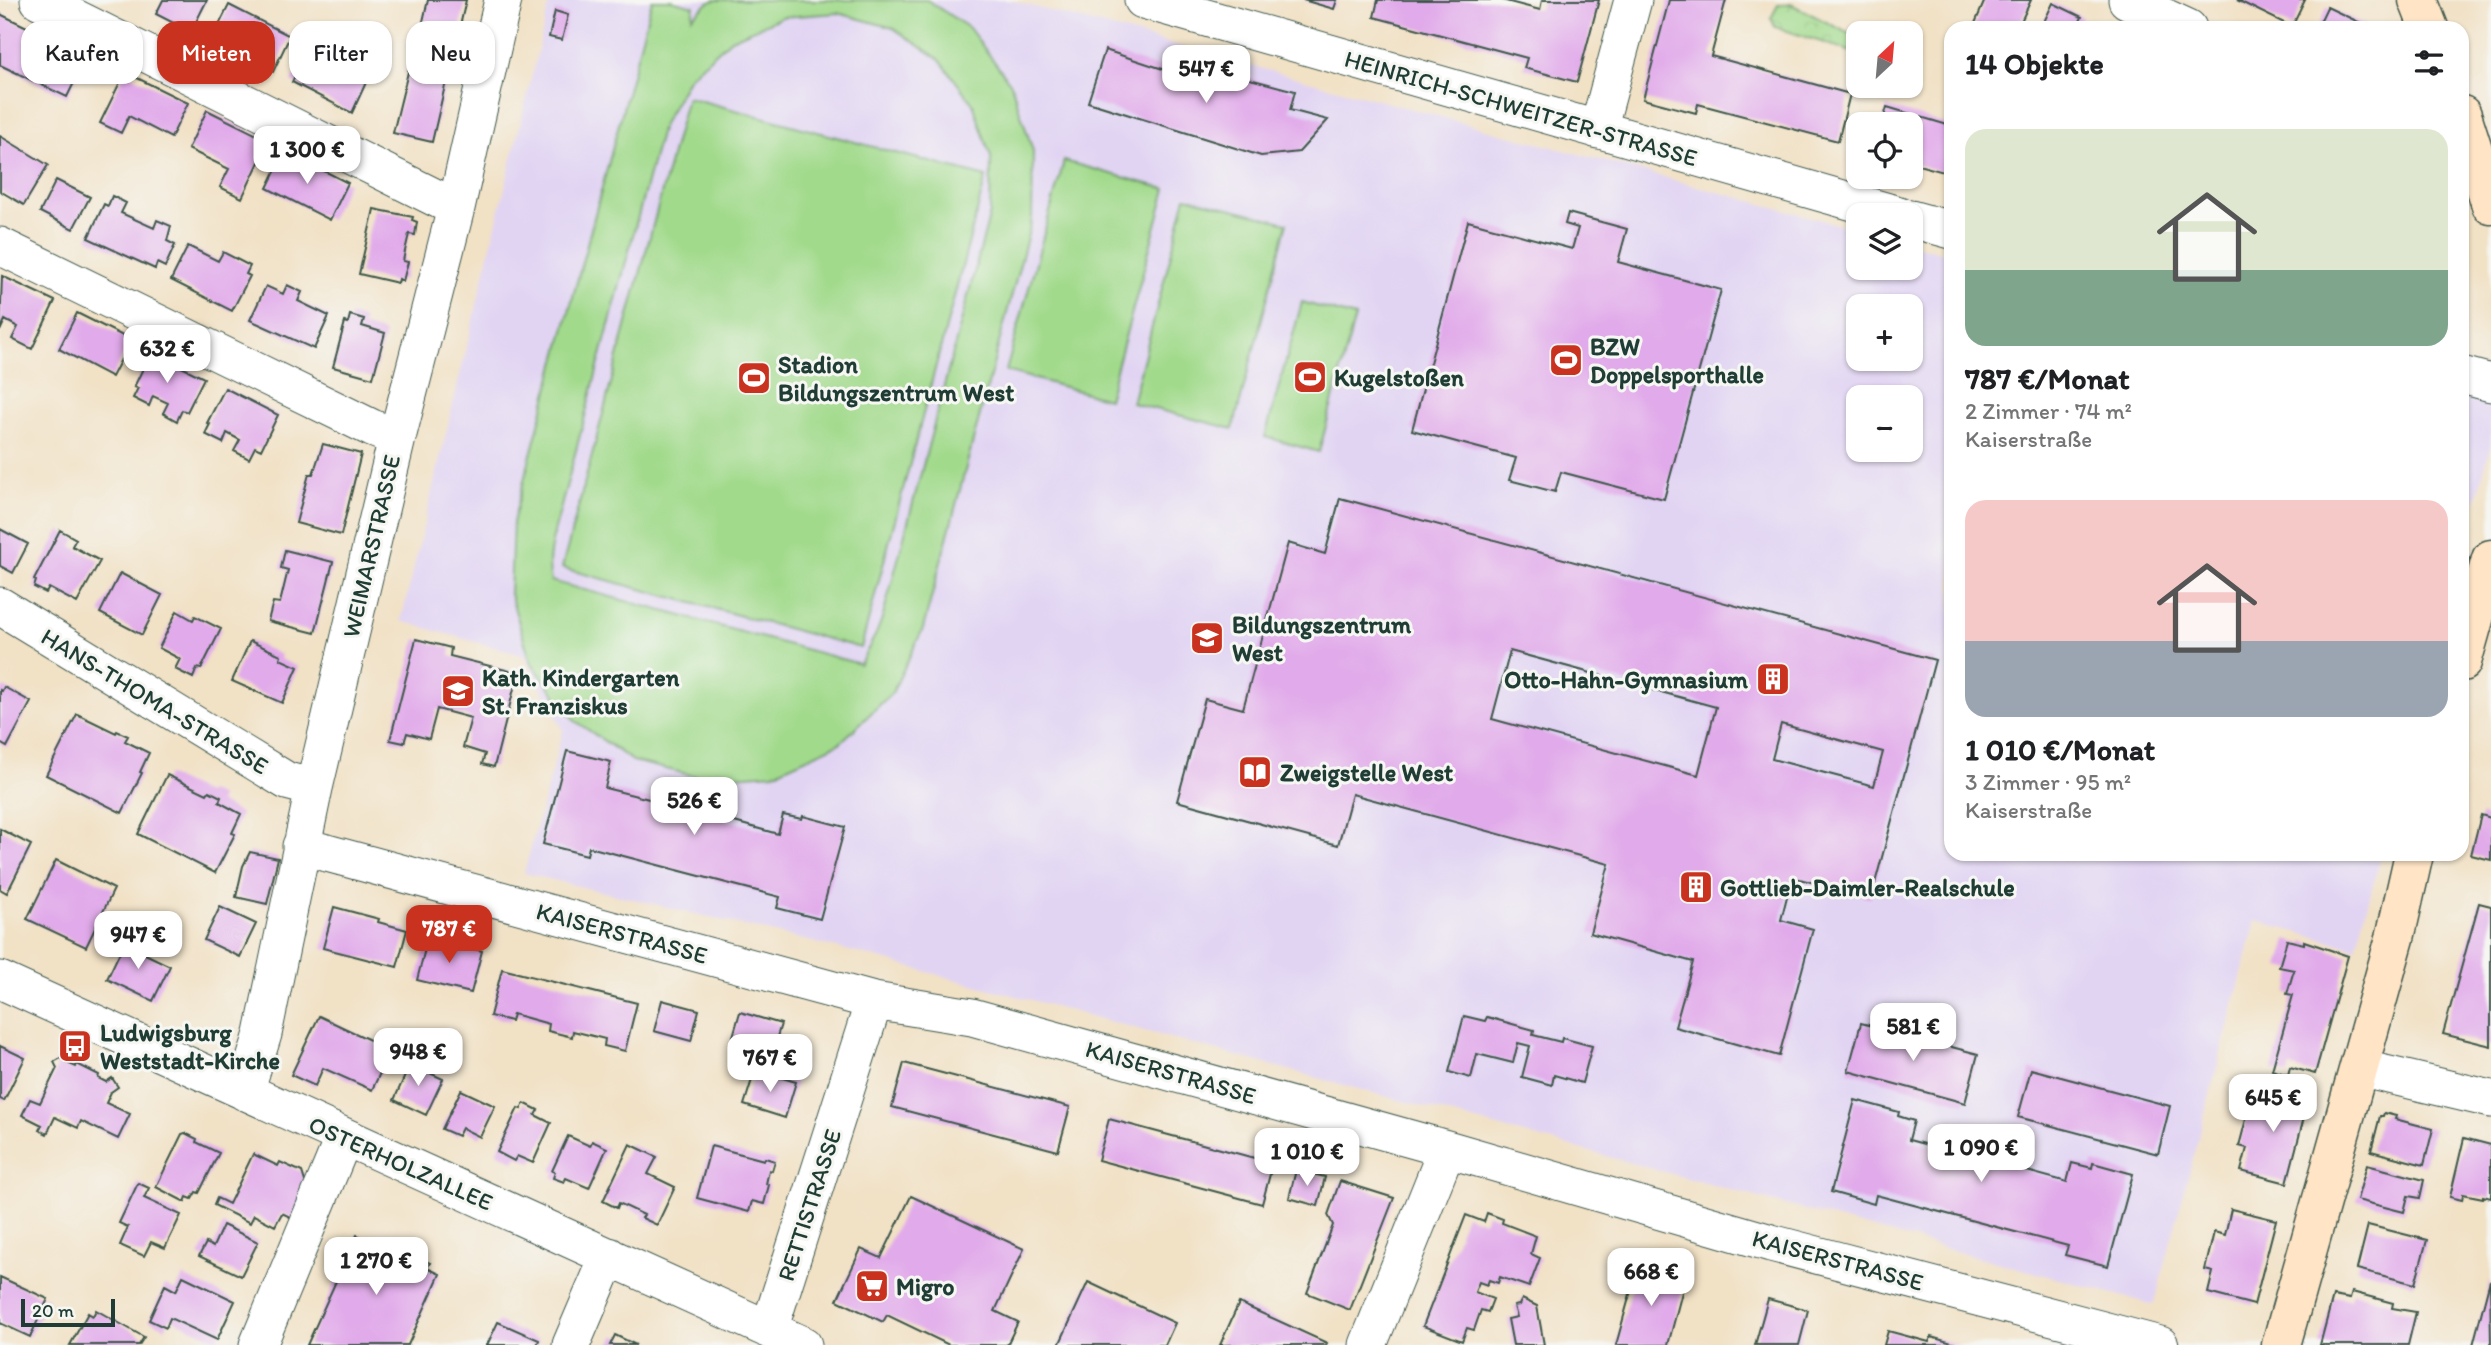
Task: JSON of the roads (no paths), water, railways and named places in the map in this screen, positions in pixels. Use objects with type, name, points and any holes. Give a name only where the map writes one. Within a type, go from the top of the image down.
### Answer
[{"type":"street","points":[[39,0],[456,208]]},
{"type":"street","name":"WEIMARSTRASSE","points":[[245,1092],[263,1034],[314,788],[397,438],[456,208],[503,0]]},
{"type":"street","points":[[1598,130],[1633,0]]},
{"type":"street","points":[[2127,0],[2173,21]]},
{"type":"street","points":[[2418,0],[2426,21]]},
{"type":"street","name":"HEINRICH-SCHWEITZER-STRASSE","points":[[1162,2],[1857,203]]},
{"type":"street","points":[[2469,137],[2491,205]]},
{"type":"street","points":[[1923,222],[1944,228]]},
{"type":"street","points":[[0,246],[397,438]]},
{"type":"street","points":[[2469,377],[2491,383]]},
{"type":"street","points":[[2469,637],[2491,559]]},
{"type":"street","name":"HANS-THOMA-STRASSE","points":[[0,606],[287,781],[314,788]]},
{"type":"street","name":"KAISERSTRASSE","points":[[301,846],[874,1001],[972,1017],[1771,1242],[2160,1345]]},
{"type":"street","points":[[2281,1345],[2395,938],[2412,861]]},
{"type":"street","name":"OSTERHOLZALLEE","points":[[0,980],[803,1345]]},
{"type":"street","name":"RETTISTRASSE","points":[[769,1330],[874,1001]]},
{"type":"street","points":[[2359,1068],[2491,1099]]},
{"type":"street","points":[[258,1345],[344,1137]]},
{"type":"street","points":[[1368,1345],[1447,1149]]},
{"type":"street","points":[[571,1345],[609,1256]]},
{"type":"place","name":"BZW Doppelsporthalle","points":[[1566,360]]},
{"type":"place","name":"Kugelstoßen","points":[[1310,377]]},
{"type":"place","name":"Stadion Bildungszentrum West","points":[[754,378]]},
{"type":"place","name":"Bildungszentrum West","points":[[1207,638]]},
{"type":"place","name":"Otto-Hahn-Gymnasium","points":[[1773,679]]},
{"type":"place","name":"Kath. Kindergarten St. Franziskus","points":[[458,691]]},
{"type":"place","name":"Zweigstelle West","points":[[1255,772]]},
{"type":"place","name":"Gottlieb-Daimler-Realschule","points":[[1696,887]]},
{"type":"place","name":"Ludwigsburg Weststadt-Kirche","points":[[75,1046]]},
{"type":"place","name":"Migro","points":[[872,1286]]}]
